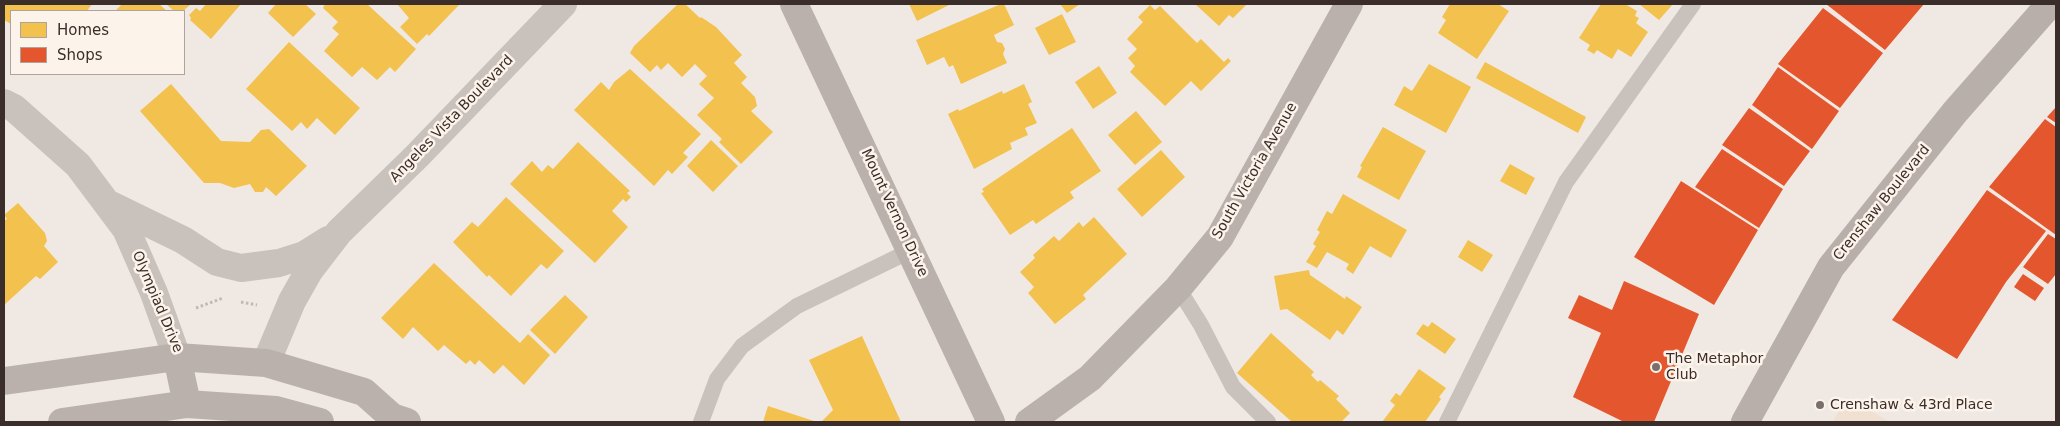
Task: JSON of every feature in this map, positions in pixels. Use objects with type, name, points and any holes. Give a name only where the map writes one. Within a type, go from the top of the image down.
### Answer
[{"type":"main road","name":"Crenshaw Boulevard","points":[[1745,422],[1831,267],[1955,112],[2050,4]]},
{"type":"street","name":"Angeles Vista Boulevard","points":[[266,363],[292,301],[305,279],[339,232],[417,156],[563,4]]},
{"type":"street","name":"Mount Vernon Drive","points":[[794,4],[992,422]]},
{"type":"street","name":"South Victoria Avenue","points":[[1029,422],[1090,378],[1178,288],[1220,237],[1349,4]]},
{"type":"street","name":"Olympiad Drive","points":[[4,102],[14,108],[78,165],[126,229],[154,292],[177,357],[266,363],[364,392],[392,421]]},
{"type":"street","name":"Angeles Vista Boulevard","points":[[107,203],[183,240],[217,262],[241,268],[279,263],[304,255],[339,232]]},
{"type":"street","points":[[4,381],[177,357],[187,404]]},
{"type":"street","points":[[62,422],[187,404],[276,410],[320,422]]},
{"type":"lane","points":[[1447,422],[1566,182],[1693,4]]},
{"type":"lane","points":[[701,422],[717,379],[742,346],[797,306],[912,250]]},
{"type":"lane","points":[[1178,288],[1201,325],[1233,387],[1268,422]]},
{"type":"path","points":[[196,308],[220,298],[230,299]]},
{"type":"path","points":[[239,301],[266,306]]},
{"type":"shaded area","points":[[1846,397],[1890,422],[1833,422]]},
{"type":"building: Homes","points":[[4,4],[92,4],[88,10],[10,10],[10,23],[4,20]]},
{"type":"building: Homes","points":[[122,4],[159,4],[166,10],[116,10]]},
{"type":"building: Homes","points":[[166,4],[191,4],[184,10],[173,10]]},
{"type":"building: Homes","points":[[206,4],[241,4],[211,39],[190,20],[189,15],[196,8],[200,11]]},
{"type":"building: Homes","points":[[276,4],[305,4],[316,14],[293,37],[268,13]]},
{"type":"building: Homes","points":[[325,4],[367,4],[416,49],[395,72],[390,67],[377,80],[362,67],[352,77],[324,51],[339,34],[332,28],[338,22],[323,8]]},
{"type":"building: Homes","points":[[397,4],[460,4],[429,36],[427,34],[417,44],[400,27],[409,18]]},
{"type":"building: Homes","points":[[678,4],[685,4],[700,18],[716,27],[742,55],[734,63],[747,77],[741,83],[755,97],[757,106],[751,111],[773,132],[741,164],[719,142],[722,139],[697,115],[714,98],[699,84],[707,76],[695,64],[682,77],[668,63],[661,70],[657,65],[650,72],[630,53],[634,46]]},
{"type":"building: Homes","points":[[909,4],[951,4],[917,21]]},
{"type":"building: Homes","points":[[1004,4],[1014,25],[994,35],[997,42],[1002,43],[1005,49],[1003,54],[1007,63],[961,84],[953,65],[949,67],[944,57],[927,65],[916,40]]},
{"type":"building: Homes","points":[[1060,4],[1080,4],[1067,13]]},
{"type":"building: Homes","points":[[1195,4],[1247,4],[1233,18],[1229,15],[1219,26]]},
{"type":"building: Homes","points":[[1450,4],[1498,4],[1509,11],[1477,59],[1438,33],[1446,20],[1442,17]]},
{"type":"building: Homes","points":[[1601,4],[1625,4],[1637,11],[1635,16],[1639,18],[1636,23],[1648,32],[1631,57],[1618,49],[1612,59],[1597,50],[1594,54],[1587,50],[1590,45],[1579,38]]},
{"type":"building: Homes","points":[[1639,4],[1673,4],[1659,20]]},
{"type":"building: Homes","points":[[1150,5],[1155,10],[1160,6],[1197,43],[1201,39],[1224,62],[1228,58],[1231,61],[1201,91],[1191,81],[1165,106],[1130,72],[1135,66],[1128,58],[1137,49],[1127,39],[1143,22],[1138,17]]},
{"type":"building: Homes","points":[[1062,14],[1076,42],[1049,55],[1035,28]]},
{"type":"building: Homes","points":[[289,42],[360,108],[335,135],[317,118],[307,129],[301,122],[292,131],[246,89]]},
{"type":"building: Homes","points":[[1485,62],[1586,117],[1578,133],[1476,78]]},
{"type":"building: Homes","points":[[1429,64],[1471,87],[1446,133],[1394,105],[1404,86],[1412,91]]},
{"type":"building: Homes","points":[[1099,66],[1117,93],[1093,109],[1075,82]]},
{"type":"building: Homes","points":[[630,69],[701,134],[683,153],[688,157],[672,174],[668,170],[654,186],[574,110],[601,82],[609,90],[614,82]]},
{"type":"building: Homes","points":[[171,84],[221,141],[250,142],[261,130],[269,129],[307,166],[276,196],[266,187],[263,192],[255,192],[250,184],[234,188],[220,183],[204,183],[140,111]]},
{"type":"building: Homes","points":[[1024,84],[1032,102],[1028,104],[1037,123],[1025,128],[1028,135],[1010,143],[1012,149],[974,169],[948,114],[958,109],[959,111],[1002,91],[1003,94]]},
{"type":"building: Homes","points":[[1136,111],[1162,142],[1135,165],[1108,135]]},
{"type":"building: Homes","points":[[1383,127],[1426,151],[1399,200],[1357,177],[1362,167],[1360,166]]},
{"type":"building: Homes","points":[[1072,128],[1101,171],[1070,192],[1074,198],[1036,224],[1033,220],[1010,235],[981,193],[984,192],[982,189]]},
{"type":"building: Homes","points":[[711,140],[738,166],[713,192],[687,166]]},
{"type":"building: Homes","points":[[578,142],[630,191],[627,193],[631,197],[626,202],[623,199],[612,211],[628,227],[595,263],[510,184],[532,161],[542,172],[548,165],[553,169]]},
{"type":"building: Homes","points":[[1161,150],[1185,177],[1142,217],[1117,189]]},
{"type":"building: Homes","points":[[1510,164],[1535,178],[1526,195],[1500,181]]},
{"type":"building: Homes","points":[[1343,194],[1407,230],[1391,258],[1370,246],[1353,274],[1346,269],[1349,264],[1327,252],[1317,268],[1306,262],[1316,246],[1313,244],[1320,232],[1317,230],[1327,211],[1332,214]]},
{"type":"building: Homes","points":[[506,197],[564,251],[547,269],[541,264],[511,296],[489,275],[487,277],[453,242],[472,222],[478,227]]},
{"type":"building: Homes","points":[[18,203],[45,233],[47,241],[44,246],[58,262],[40,279],[36,276],[4,305],[4,221],[7,219],[4,215]]},
{"type":"building: Homes","points":[[1094,217],[1127,254],[1083,295],[1086,299],[1055,324],[1028,293],[1034,287],[1020,272],[1035,258],[1033,255],[1054,236],[1059,241],[1079,222],[1083,227]]},
{"type":"building: Homes","points":[[1468,240],[1493,255],[1482,272],[1458,257]]},
{"type":"building: Homes","points":[[434,263],[520,343],[528,334],[550,355],[524,385],[503,365],[494,374],[479,360],[475,365],[470,360],[466,364],[444,345],[438,351],[413,327],[403,339],[381,318]]},
{"type":"building: Homes","points":[[1309,270],[1310,275],[1345,299],[1346,296],[1362,307],[1343,335],[1337,330],[1330,340],[1287,309],[1280,310],[1274,276]]},
{"type":"building: Homes","points":[[565,295],[588,317],[555,354],[530,330]]},
{"type":"building: Homes","points":[[1432,322],[1456,339],[1445,354],[1416,334],[1423,324],[1428,327]]},
{"type":"building: Homes","points":[[1271,333],[1314,372],[1311,375],[1318,382],[1320,380],[1339,396],[1336,399],[1350,413],[1341,422],[1292,422],[1237,373]]},
{"type":"building: Homes","points":[[862,336],[901,422],[821,422],[833,410],[809,360]]},
{"type":"building: Homes","points":[[1419,369],[1446,388],[1439,397],[1441,399],[1425,422],[1382,422],[1395,405],[1390,401],[1396,393],[1400,396]]},
{"type":"building: Homes","points":[[768,406],[817,422],[763,422]]},
{"type":"building: Shops","points":[[1826,4],[1924,4],[1885,50]]},
{"type":"building: Shops","points":[[1823,8],[1883,53],[1840,108],[1778,64]]},
{"type":"building: Shops","points":[[1778,67],[1839,111],[1812,149],[1752,105]]},
{"type":"building: Shops","points":[[2056,107],[2056,123],[2047,117]]},
{"type":"building: Shops","points":[[1749,108],[1810,151],[1784,186],[1722,145]]},
{"type":"building: Shops","points":[[2045,119],[2056,127],[2056,235],[1989,187]]},
{"type":"building: Shops","points":[[1722,149],[1783,189],[1759,228],[1695,187]]},
{"type":"building: Shops","points":[[1681,181],[1758,230],[1714,305],[1634,257]]},
{"type":"building: Shops","points":[[1987,190],[2046,231],[2006,282],[1957,359],[1892,320]]},
{"type":"building: Shops","points":[[2048,234],[2056,239],[2056,274],[2048,284],[2023,267]]},
{"type":"building: Shops","points":[[2023,274],[2044,288],[2035,301],[2014,287]]},
{"type":"building: Shops","points":[[1624,281],[1699,314],[1654,422],[1624,422],[1573,397],[1601,333],[1568,318],[1579,295],[1612,310]]},
{"type":"place","name":"The Metaphor Club","points":[[1656,367]]},
{"type":"place","name":"Crenshaw & 43rd Place","points":[[1820,405]]}]
